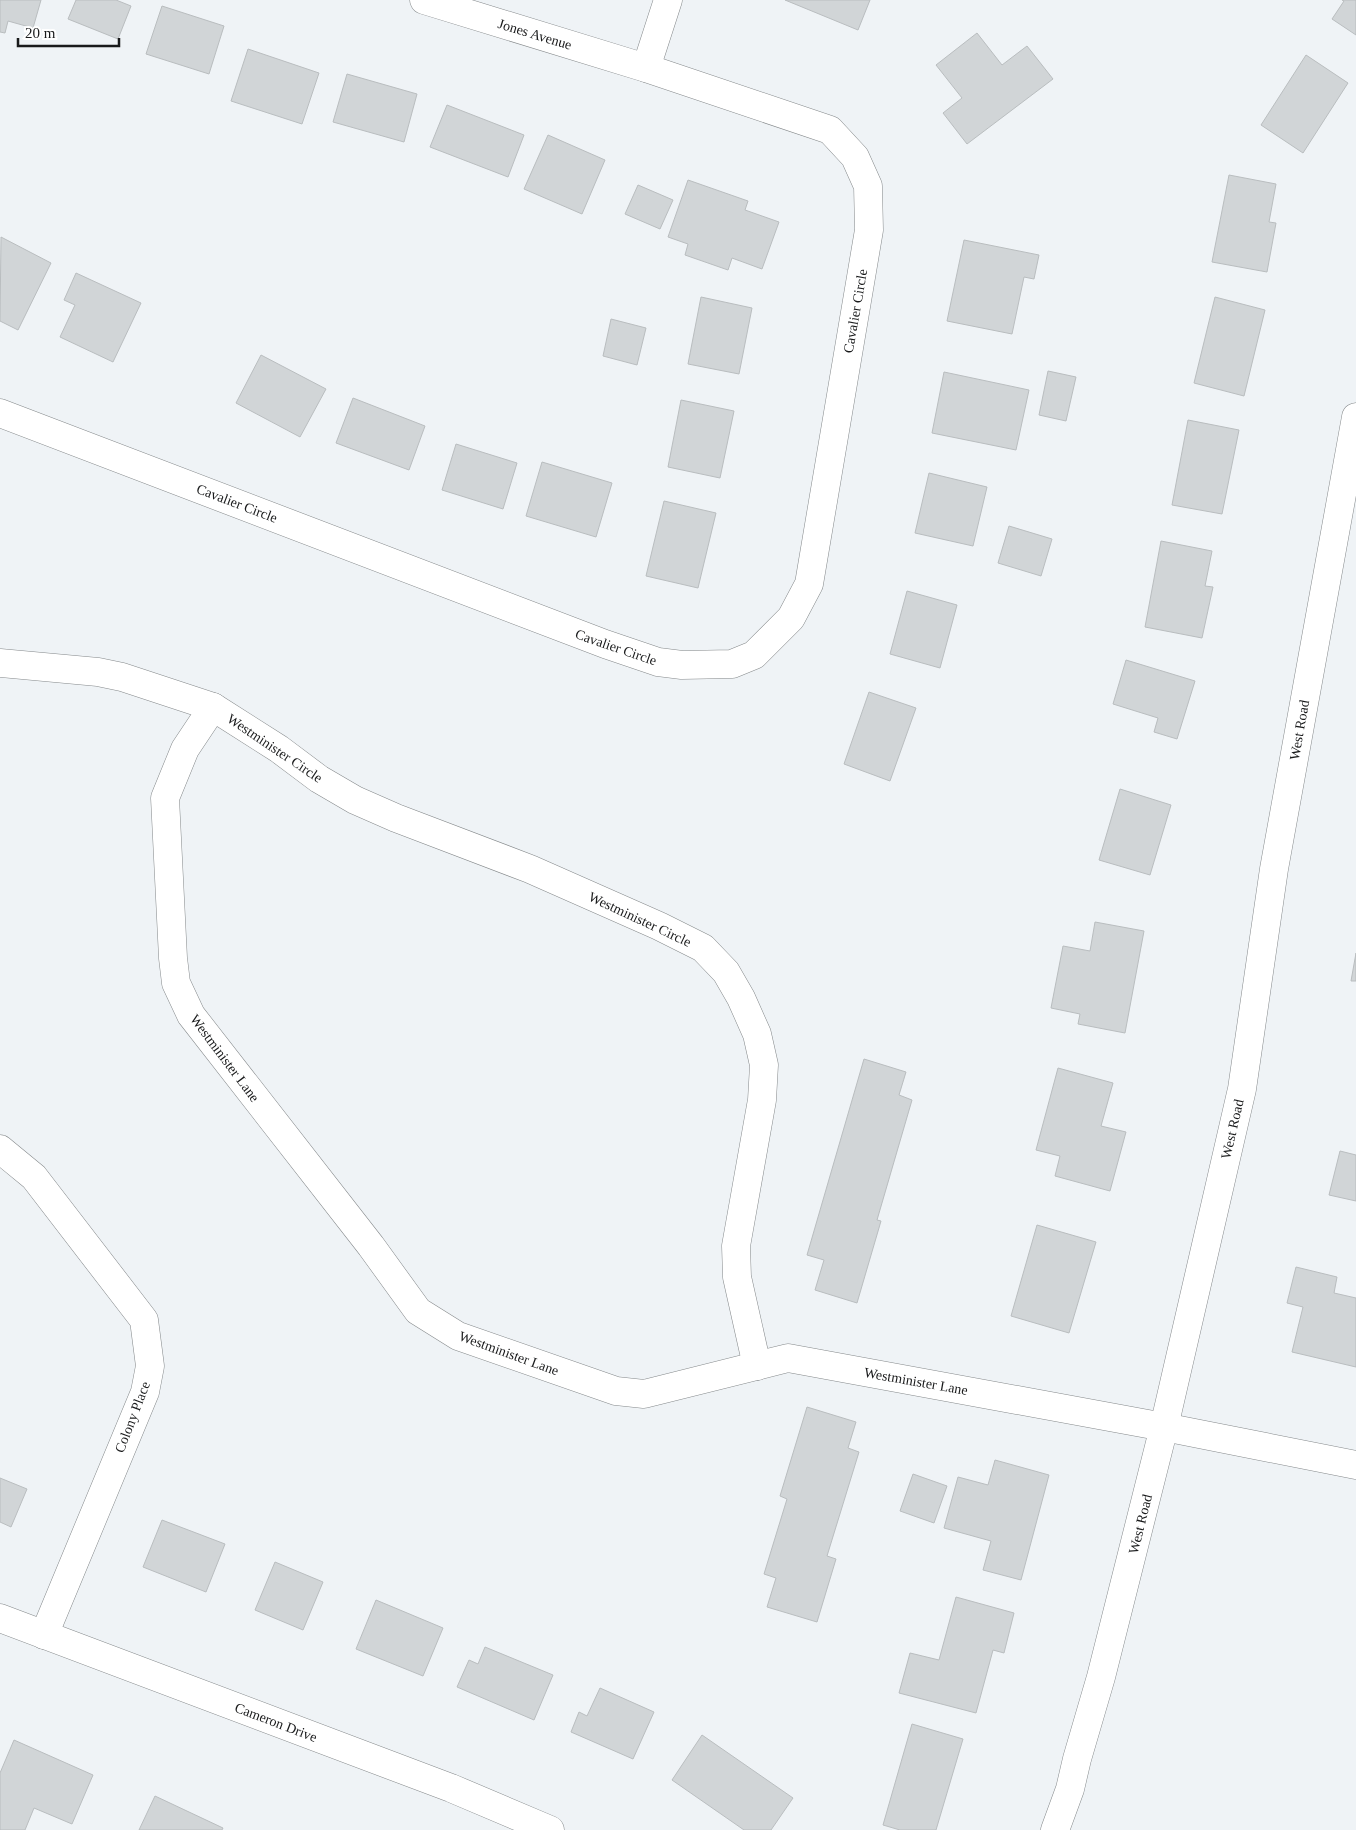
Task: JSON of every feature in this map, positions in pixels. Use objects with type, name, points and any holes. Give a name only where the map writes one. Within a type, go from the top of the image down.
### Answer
[{"type":"street","name":"Jones Avenue","points":[[424,0],[646,68]]},
{"type":"street","points":[[646,68],[668,0]]},
{"type":"street","name":"Cavalier Circle","points":[[0,413],[605,644],[658,662],[682,665],[732,664],[754,655],[791,618],[809,584],[869,230],[868,186],[855,157],[830,130],[646,68]]},
{"type":"street","name":"West Road","points":[[1055,1830],[1070,1789],[1101,1677],[1164,1426],[1242,1089],[1274,869],[1356,417]]},
{"type":"street","points":[[0,663],[98,672],[213,707]]},
{"type":"street","name":"Westminister Lane","points":[[213,707],[185,749],[165,798],[173,958],[176,983],[191,1015],[371,1246],[418,1311],[458,1336],[616,1391],[644,1394],[788,1358],[1164,1426],[1356,1465]]},
{"type":"street","name":"Westminister Circle","points":[[213,707],[279,749],[318,779],[355,800],[396,818],[530,869],[660,926],[703,948],[726,972],[741,998],[757,1034],[764,1065],[762,1100],[736,1246],[737,1276],[757,1366]]},
{"type":"street","name":"Colony Place","points":[[0,1149],[34,1177],[144,1320],[150,1366],[144,1392],[44,1635]]},
{"type":"street","name":"Cameron Drive","points":[[0,1618],[452,1788],[550,1830]]},
{"type":"building","points":[[0,0],[41,0],[33,28],[8,21],[5,33],[0,32]]},
{"type":"building","points":[[76,0],[116,0],[131,6],[118,39],[68,19]]},
{"type":"building","points":[[785,0],[870,0],[858,30]]},
{"type":"building","points":[[1342,0],[1356,0],[1356,35],[1332,19],[1344,1]]},
{"type":"building","points":[[162,6],[224,26],[209,74],[146,54]]},
{"type":"building","points":[[977,33],[1002,65],[1027,46],[1053,79],[967,144],[943,113],[962,98],[936,65]]},
{"type":"building","points":[[248,49],[319,73],[302,124],[231,101]]},
{"type":"building","points":[[1306,55],[1348,83],[1303,153],[1261,125]]},
{"type":"building","points":[[347,74],[417,94],[404,142],[333,122]]},
{"type":"building","points":[[447,105],[524,135],[508,177],[430,147]]},
{"type":"building","points":[[548,135],[605,160],[582,214],[524,189]]},
{"type":"building","points":[[1229,175],[1276,184],[1269,222],[1276,223],[1267,272],[1212,262]]},
{"type":"building","points":[[688,180],[748,201],[745,210],[779,222],[762,269],[732,258],[728,270],[685,255],[688,244],[668,237]]},
{"type":"building","points":[[638,185],[673,200],[660,229],[625,214]]},
{"type":"building","points":[[1,237],[51,263],[18,330],[0,321]]},
{"type":"building","points":[[964,240],[1039,255],[1034,279],[1024,277],[1012,334],[947,321]]},
{"type":"building","points":[[76,273],[141,303],[113,362],[60,337],[75,305],[64,300]]},
{"type":"building","points":[[701,297],[752,308],[739,374],[688,364]]},
{"type":"building","points":[[1215,297],[1265,310],[1244,396],[1194,383]]},
{"type":"building","points":[[611,319],[646,328],[637,365],[603,356]]},
{"type":"building","points":[[261,355],[326,389],[300,437],[236,403]]},
{"type":"building","points":[[1048,371],[1076,377],[1066,421],[1039,415]]},
{"type":"building","points":[[944,372],[1029,390],[1016,450],[932,433]]},
{"type":"building","points":[[353,398],[425,426],[409,470],[336,443]]},
{"type":"building","points":[[681,400],[734,411],[720,478],[668,467]]},
{"type":"building","points":[[1188,420],[1239,430],[1222,514],[1172,505]]},
{"type":"building","points":[[456,444],[517,463],[503,509],[442,490]]},
{"type":"building","points":[[542,462],[612,483],[596,537],[526,516]]},
{"type":"building","points":[[929,473],[987,487],[973,546],[915,533]]},
{"type":"building","points":[[664,501],[716,513],[698,588],[646,576]]},
{"type":"building","points":[[1009,526],[1052,539],[1041,576],[998,563]]},
{"type":"building","points":[[1161,541],[1212,551],[1205,586],[1213,587],[1202,638],[1145,627]]},
{"type":"building","points":[[907,591],[957,605],[940,668],[890,654]]},
{"type":"building","points":[[1126,660],[1195,681],[1177,739],[1154,732],[1158,718],[1113,704]]},
{"type":"building","points":[[869,692],[916,708],[890,781],[844,764]]},
{"type":"building","points":[[1120,789],[1171,805],[1150,875],[1099,860]]},
{"type":"building","points":[[1095,922],[1144,931],[1125,1033],[1078,1024],[1080,1014],[1051,1008],[1063,946],[1090,951]]},
{"type":"building","points":[[1356,953],[1356,981],[1351,981]]},
{"type":"building","points":[[864,1059],[906,1072],[899,1095],[912,1100],[877,1220],[881,1221],[857,1303],[815,1290],[824,1260],[807,1255]]},
{"type":"building","points":[[1058,1068],[1113,1083],[1101,1126],[1126,1132],[1110,1191],[1055,1176],[1060,1156],[1036,1150]]},
{"type":"building","points":[[1340,1151],[1356,1155],[1356,1201],[1329,1195]]},
{"type":"building","points":[[1037,1225],[1096,1242],[1069,1333],[1011,1316]]},
{"type":"building","points":[[1296,1267],[1337,1277],[1334,1293],[1356,1298],[1356,1367],[1292,1352],[1303,1307],[1287,1303]]},
{"type":"building","points":[[807,1407],[856,1422],[848,1448],[859,1452],[827,1556],[836,1559],[817,1622],[767,1607],[776,1578],[764,1574],[787,1499],[780,1496]]},
{"type":"building","points":[[995,1460],[1049,1475],[1021,1580],[983,1570],[991,1541],[944,1528],[958,1477],[988,1485]]},
{"type":"building","points":[[913,1474],[947,1486],[934,1523],[900,1511]]},
{"type":"building","points":[[0,1478],[27,1489],[11,1527],[0,1522]]},
{"type":"building","points":[[162,1520],[225,1544],[206,1592],[143,1567]]},
{"type":"building","points":[[275,1562],[323,1582],[303,1630],[255,1610]]},
{"type":"building","points":[[956,1597],[1014,1613],[1004,1653],[993,1650],[976,1713],[899,1693],[910,1653],[939,1660]]},
{"type":"building","points":[[376,1600],[443,1628],[423,1676],[356,1649]]},
{"type":"building","points":[[485,1647],[553,1675],[534,1720],[457,1687],[469,1660],[478,1664]]},
{"type":"building","points":[[600,1688],[654,1712],[633,1759],[571,1732],[579,1712],[587,1716]]},
{"type":"building","points":[[912,1724],[963,1739],[936,1830],[900,1830],[883,1825]]},
{"type":"building","points":[[702,1735],[793,1798],[771,1830],[744,1830],[672,1780]]},
{"type":"building","points":[[14,1740],[93,1775],[72,1824],[34,1808],[25,1830],[0,1830],[0,1773]]},
{"type":"building","points":[[155,1796],[223,1828],[222,1830],[139,1830]]}]
